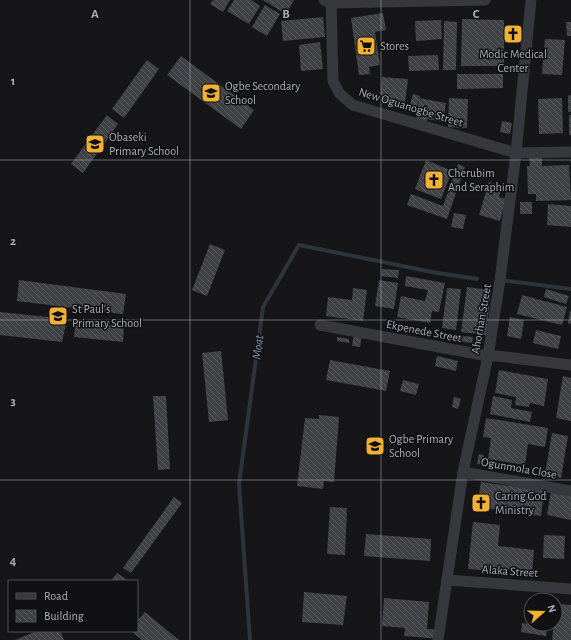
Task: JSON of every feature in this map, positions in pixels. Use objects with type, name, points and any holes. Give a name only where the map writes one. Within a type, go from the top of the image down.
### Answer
[{"type":"street","points":[[329,1],[485,0]]},
{"type":"street","name":"Ahorhan Street","points":[[438,640],[463,472],[488,356],[500,280],[516,153],[531,0]]},
{"type":"street","name":"New Oguanogbe Street","points":[[329,1],[333,81],[340,94],[353,105],[516,153],[571,152]]},
{"type":"street","name":"Ekpenede Street","points":[[320,325],[488,356],[571,365]]},
{"type":"street","name":"Ogunmola Close","points":[[463,472],[571,491]]},
{"type":"street","name":"Alaka Street","points":[[447,580],[571,589]]},
{"type":"building","points":[[213,0],[230,0],[223,12],[210,4]]},
{"type":"building","points":[[234,0],[251,0],[260,6],[249,24],[227,11]]},
{"type":"building","points":[[263,0],[294,0],[286,14]]},
{"type":"building","points":[[265,5],[280,14],[267,36],[252,27]]},
{"type":"building","points":[[383,13],[386,30],[375,32],[380,65],[369,67],[370,74],[359,75],[351,18]]},
{"type":"building","points":[[323,17],[325,37],[283,41],[281,21]]},
{"type":"building","points":[[462,19],[504,20],[504,66],[461,66]]},
{"type":"building","points":[[441,20],[442,39],[416,41],[415,21]]},
{"type":"building","points":[[444,21],[457,22],[456,70],[443,70]]},
{"type":"building","points":[[566,22],[571,22],[571,36],[567,36]]},
{"type":"building","points":[[545,39],[565,40],[562,75],[542,74]]},
{"type":"building","points":[[320,42],[323,69],[301,71],[299,45]]},
{"type":"building","points":[[438,55],[439,70],[409,71],[408,56]]},
{"type":"building","name":"Ogbe Secondary School","points":[[181,56],[254,110],[241,129],[167,75]]},
{"type":"building","points":[[147,60],[159,69],[124,118],[112,109]]},
{"type":"building","points":[[457,74],[503,74],[503,88],[457,89]]},
{"type":"building","points":[[382,77],[408,79],[405,103],[380,101]]},
{"type":"building","points":[[413,94],[420,96],[417,106],[410,104]]},
{"type":"building","points":[[571,95],[571,112],[568,112],[568,96]]},
{"type":"building","points":[[419,98],[446,103],[443,122],[427,119],[426,122],[416,121]]},
{"type":"building","points":[[449,98],[468,99],[467,128],[448,127]]},
{"type":"building","points":[[562,98],[563,133],[539,134],[538,99]]},
{"type":"building","name":"Obaseki Primary School","points":[[107,115],[118,124],[83,173],[71,164]]},
{"type":"building","points":[[569,115],[571,115],[571,135],[569,135]]},
{"type":"building","points":[[502,121],[512,123],[510,134],[500,132]]},
{"type":"building","points":[[529,156],[542,156],[542,166],[569,165],[571,200],[536,201],[536,194],[528,194],[527,166],[530,166]]},
{"type":"building","name":"Cherubim And Seraphim","points":[[426,160],[452,171],[441,199],[415,189]]},
{"type":"building","points":[[458,164],[465,167],[447,219],[407,205],[411,194],[443,206]]},
{"type":"building","points":[[489,182],[502,187],[499,197],[506,199],[500,221],[479,215]]},
{"type":"building","points":[[520,202],[532,202],[532,214],[520,214]]},
{"type":"building","points":[[548,204],[571,206],[571,227],[547,225]]},
{"type":"building","points":[[454,213],[466,215],[463,229],[451,227]]},
{"type":"building","points":[[210,244],[225,250],[207,296],[192,290]]},
{"type":"building","points":[[382,269],[399,270],[398,278],[381,276]]},
{"type":"building","points":[[406,276],[445,283],[439,312],[432,311],[430,323],[397,317],[401,296],[425,301],[428,290],[405,286]]},
{"type":"building","points":[[19,280],[126,294],[123,314],[17,301]]},
{"type":"building","points":[[379,280],[398,283],[394,309],[375,306]]},
{"type":"building","points":[[467,287],[491,290],[486,335],[461,332]]},
{"type":"building","points":[[353,288],[367,290],[363,321],[326,316],[328,297],[352,300]]},
{"type":"building","points":[[447,288],[461,289],[456,330],[442,328]]},
{"type":"building","points":[[546,289],[569,296],[566,304],[544,297]]},
{"type":"building","points":[[522,295],[567,307],[562,325],[517,314]]},
{"type":"building","points":[[570,310],[571,311],[571,324],[568,323]]},
{"type":"building","points":[[0,312],[67,319],[62,342],[0,335]]},
{"type":"building","points":[[510,317],[524,320],[521,339],[507,336]]},
{"type":"building","points":[[76,321],[124,326],[123,342],[74,337]]},
{"type":"building","points":[[536,330],[561,336],[558,349],[533,343]]},
{"type":"building","points":[[354,333],[362,335],[360,347],[352,346]]},
{"type":"building","points":[[457,335],[473,337],[472,343],[456,341]]},
{"type":"building","points":[[337,337],[349,339],[349,343],[337,341]]},
{"type":"building","points":[[221,351],[228,420],[209,422],[202,353]]},
{"type":"building","points":[[437,356],[458,361],[456,371],[435,366]]},
{"type":"building","points":[[330,360],[390,371],[386,391],[326,380]]},
{"type":"building","points":[[499,370],[548,379],[544,406],[530,403],[529,407],[515,405],[516,397],[495,393]]},
{"type":"building","points":[[563,376],[571,378],[571,421],[556,418]]},
{"type":"building","points":[[403,380],[419,384],[416,395],[400,391]]},
{"type":"building","points":[[153,396],[166,396],[170,469],[158,470]]},
{"type":"building","points":[[493,396],[512,400],[511,408],[532,412],[530,422],[490,414]]},
{"type":"building","points":[[454,397],[461,399],[458,409],[452,407]]},
{"type":"building","points":[[319,415],[339,417],[334,482],[324,481],[323,489],[297,486],[305,418],[319,419]]},
{"type":"building","points":[[486,418],[548,428],[545,447],[528,444],[525,465],[488,459],[491,438],[483,437]]},
{"type":"building","points":[[552,433],[568,436],[561,478],[545,474]]},
{"type":"building","points":[[479,454],[484,455],[483,465],[477,464]]},
{"type":"building","points":[[481,482],[544,491],[541,516],[477,507]]},
{"type":"building","points":[[551,491],[571,495],[571,520],[547,515]]},
{"type":"building","points":[[174,497],[182,503],[131,573],[123,568]]},
{"type":"building","points":[[330,507],[347,508],[345,555],[327,554]]},
{"type":"building","points":[[473,522],[500,525],[498,546],[534,550],[532,572],[497,568],[496,571],[468,569]]},
{"type":"building","points":[[366,534],[431,539],[430,561],[364,556]]},
{"type":"building","points":[[544,535],[565,536],[564,559],[543,558]]},
{"type":"building","points":[[117,573],[128,580],[112,580]]},
{"type":"building","points":[[304,592],[347,596],[343,625],[302,622]]},
{"type":"building","points":[[384,598],[429,602],[427,629],[442,630],[441,639],[404,636],[405,628],[382,626]]},
{"type":"building","points":[[563,604],[571,605],[571,640],[552,640],[553,632],[563,632]]},
{"type":"building","points":[[145,612],[179,640],[142,640],[132,632],[138,632],[138,620]]},
{"type":"building","points":[[522,623],[523,632],[546,632],[546,636],[521,632]]},
{"type":"building","points":[[35,632],[60,632],[64,640],[15,640]]},
{"type":"waterway","name":"Moat","points":[[250,640],[239,484],[263,307],[299,245],[437,273],[477,279]]},
{"type":"waterway","name":"Moat","points":[[501,280],[571,289]]},
{"type":"place","name":"Modic Medical Center","points":[[513,34]]},
{"type":"place","name":"Stores","points":[[366,46]]},
{"type":"place","name":"Ogbe Secondary School","points":[[211,93]]},
{"type":"place","name":"Obaseki Primary School","points":[[95,144]]},
{"type":"place","name":"Cherubim And Seraphim","points":[[434,180]]},
{"type":"place","name":"St Paul's Primary School","points":[[58,316]]},
{"type":"place","name":"Ogbe Primary School","points":[[375,446]]},
{"type":"place","name":"Caring God Ministry","points":[[481,503]]}]
